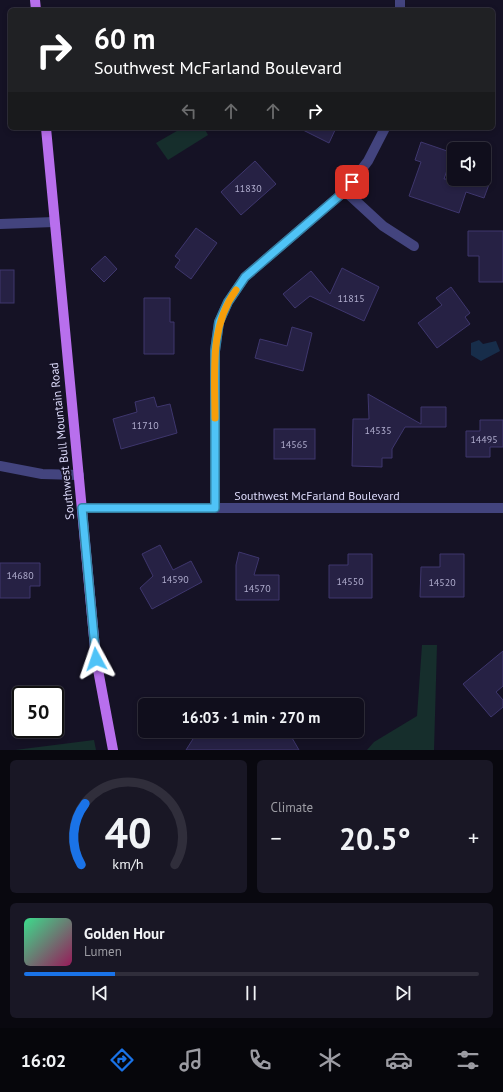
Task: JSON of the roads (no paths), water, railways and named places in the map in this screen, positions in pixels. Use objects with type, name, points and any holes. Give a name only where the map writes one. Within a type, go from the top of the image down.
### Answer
[{"type":"main road","name":"Southwest Bull Mountain Road","points":[[46,130],[97,663],[113,750]]},
{"type":"street","points":[[215,508],[215,351],[219,322],[228,302],[245,277],[345,191],[368,162],[383,130]]},
{"type":"street","points":[[345,191],[383,226],[414,246]]},
{"type":"street","points":[[0,224],[54,222]]},
{"type":"street","points":[[0,466],[42,474],[79,475]]},
{"type":"street","name":"Southwest McFarland Boulevard","points":[[82,508],[503,508]]},
{"type":"water","points":[[479,340],[483,344],[496,341],[500,351],[481,361],[471,355],[471,343]]}]
